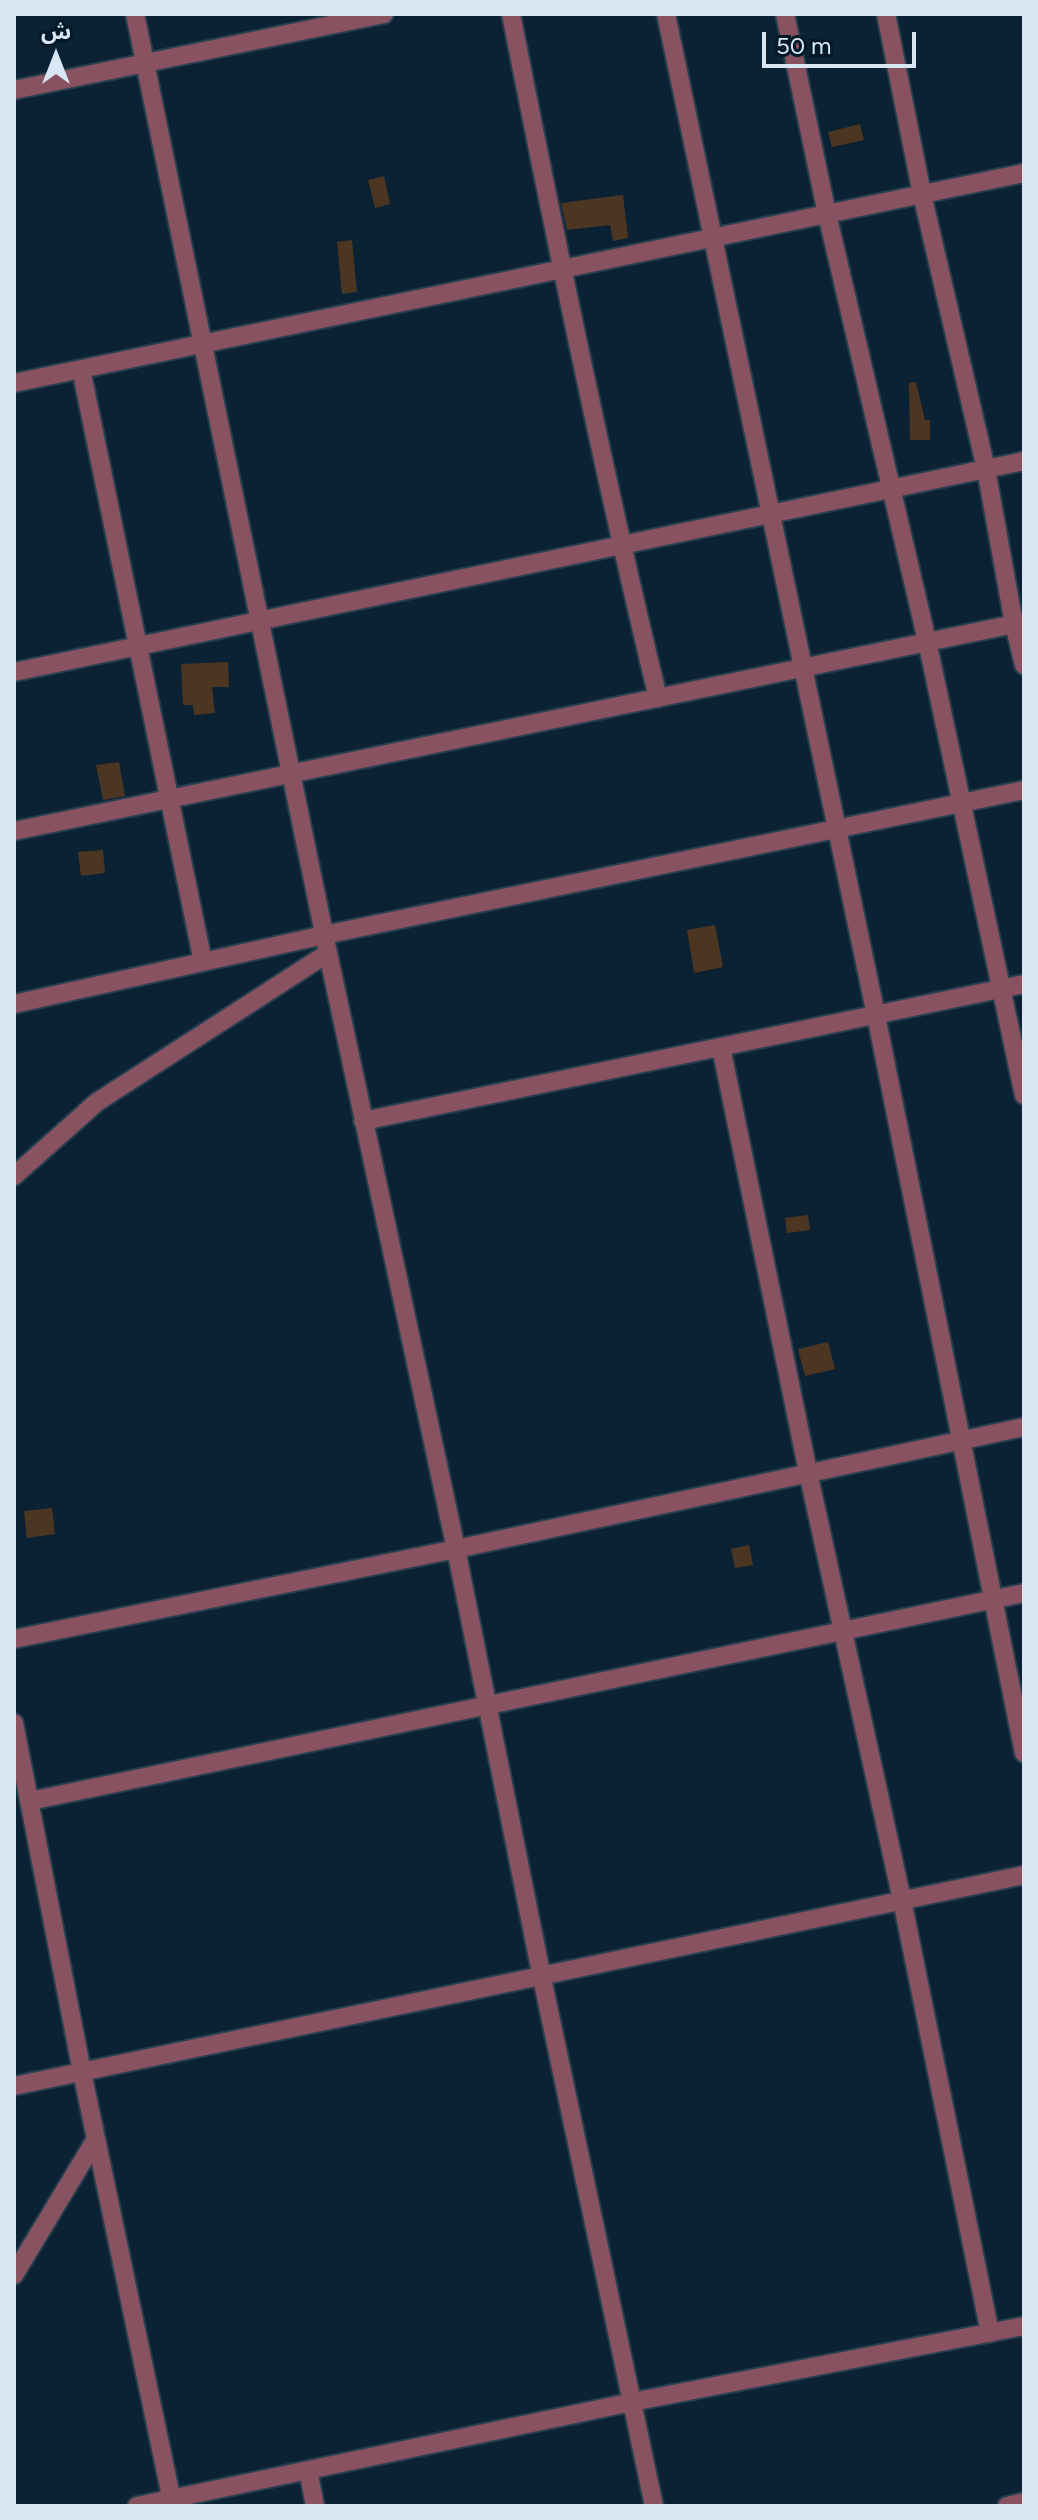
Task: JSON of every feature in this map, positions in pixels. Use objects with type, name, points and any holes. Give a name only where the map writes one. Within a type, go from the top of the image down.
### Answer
[{"type":"street","points":[[135,14],[326,944],[456,1549],[542,1978],[654,2506]]},
{"type":"street","points":[[511,14],[561,269],[658,698]]},
{"type":"street","points":[[666,14],[876,1015],[1024,1753]]},
{"type":"street","points":[[785,14],[827,214],[927,641],[1024,1095]]},
{"type":"street","points":[[886,14],[922,194],[1019,623],[1024,665]]},
{"type":"street","points":[[14,90],[374,15]]},
{"type":"street","points":[[14,383],[1024,173]]},
{"type":"street","points":[[81,369],[203,962]]},
{"type":"street","points":[[14,672],[1024,461]]},
{"type":"street","points":[[14,831],[1019,623]]},
{"type":"street","points":[[14,1004],[203,962],[326,944],[1024,790]]},
{"type":"street","points":[[14,1176],[97,1102],[326,944]]},
{"type":"street","points":[[363,1121],[1024,984]]},
{"type":"street","points":[[721,1047],[808,1472],[902,1900],[990,2333]]},
{"type":"street","points":[[14,1639],[456,1549],[1024,1427]]},
{"type":"street","points":[[30,1801],[1024,1593]]},
{"type":"street","points":[[14,1723],[82,2072],[172,2502]]},
{"type":"street","points":[[14,2086],[1024,1875]]},
{"type":"street","points":[[14,2275],[96,2139]]},
{"type":"street","points":[[137,2506],[172,2502],[632,2402],[1024,2326]]},
{"type":"street","points":[[308,2470],[315,2506]]},
{"type":"street","points":[[1007,2506],[1024,2502]]},
{"type":"building","points":[[860,124],[864,140],[832,147],[828,132]]},
{"type":"building","points":[[384,176],[390,204],[375,208],[368,180]]},
{"type":"building","points":[[623,195],[628,238],[613,241],[610,225],[567,230],[561,203]]},
{"type":"building","points":[[352,240],[357,292],[342,294],[337,242]]},
{"type":"building","points":[[916,382],[925,420],[930,420],[930,440],[910,440],[909,383]]},
{"type":"building","points":[[228,662],[229,687],[212,687],[215,713],[194,715],[193,705],[183,705],[181,664]]},
{"type":"building","points":[[119,762],[125,796],[103,800],[96,765]]},
{"type":"building","points":[[103,850],[105,873],[81,876],[78,852]]},
{"type":"building","points":[[715,925],[723,967],[694,973],[687,930]]},
{"type":"building","points":[[808,1215],[810,1230],[787,1233],[785,1218]]},
{"type":"building","points":[[828,1342],[835,1369],[805,1376],[798,1349]]},
{"type":"building","points":[[52,1508],[55,1534],[27,1538],[24,1511]]},
{"type":"building","points":[[749,1545],[753,1565],[735,1568],[731,1549]]}]
